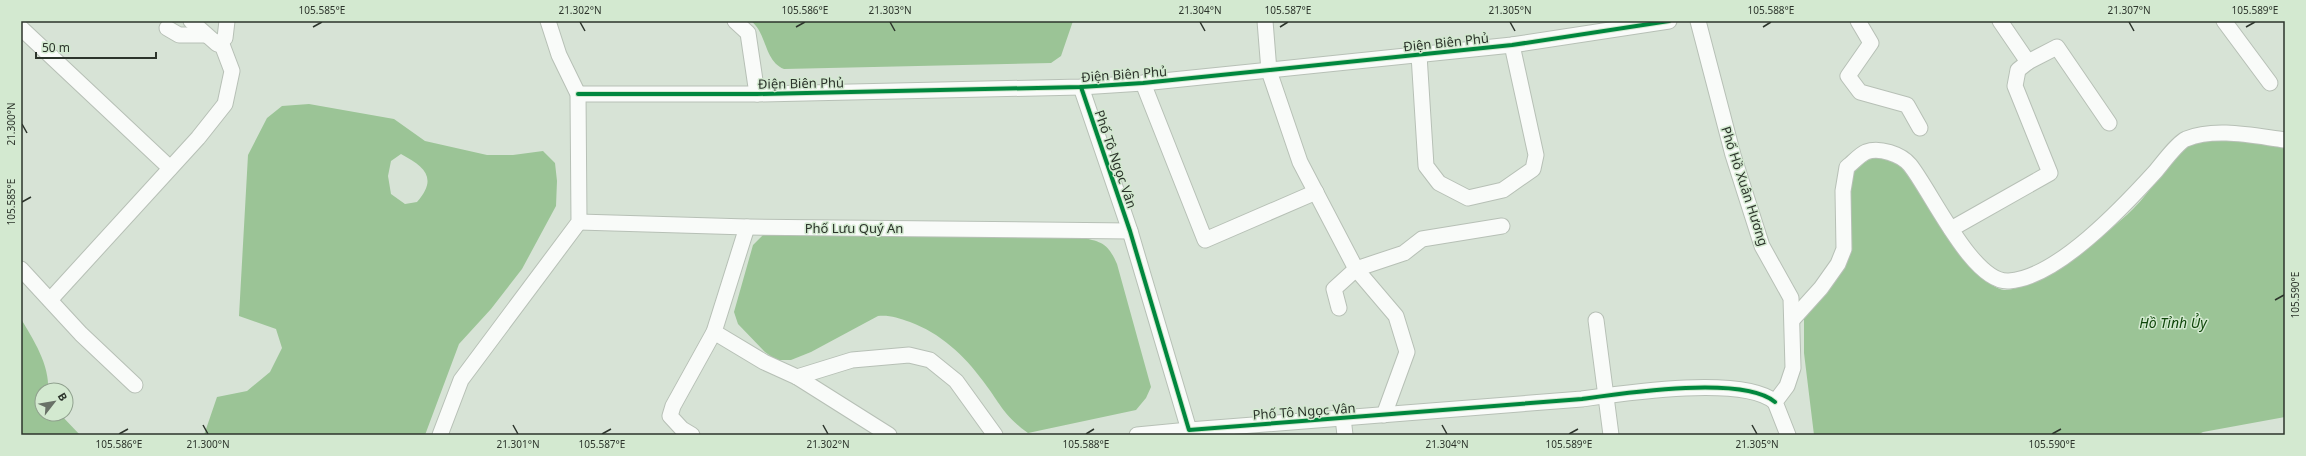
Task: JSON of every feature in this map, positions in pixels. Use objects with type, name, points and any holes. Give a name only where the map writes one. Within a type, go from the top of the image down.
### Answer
[{"type":"street","points":[[191,21],[205,35],[217,44],[225,38],[227,21]]},
{"type":"street","points":[[440,435],[461,380],[579,222],[578,94],[559,55],[548,21]]},
{"type":"street","points":[[735,21],[748,33],[757,94]]},
{"type":"street","points":[[1265,21],[1269,71],[1300,162],[1356,268],[1396,316],[1407,352],[1384,415]]},
{"type":"street","name":"Điện Biên Phủ","points":[[578,94],[757,94],[1081,87],[1143,83],[1512,45],[1669,21]]},
{"type":"street","name":"Phố Hồ Xuân Hương","points":[[1698,21],[1733,155],[1762,246],[1791,298],[1793,319],[1793,368],[1787,386],[1775,402]]},
{"type":"street","points":[[1858,21],[1871,43],[1848,76],[1860,92],[1907,105],[1920,128]]},
{"type":"street","points":[[2000,21],[2028,62]]},
{"type":"street","points":[[2224,21],[2270,83]]},
{"type":"street","points":[[21,28],[170,168]]},
{"type":"street","points":[[167,28],[180,35],[205,35]]},
{"type":"street","points":[[50,300],[170,168],[225,104],[232,71],[221,42]]},
{"type":"street","points":[[1419,54],[1426,166],[1439,183],[1468,198],[1504,190],[1533,169],[1536,155],[1512,45]]},
{"type":"street","points":[[1951,229],[2050,173],[2015,86],[2018,70],[2028,62],[2057,46],[2109,123]]},
{"type":"street","points":[[1143,83],[1204,240],[1316,192]]},
{"type":"street","name":"Phố Tô Ngọc Vân","points":[[1081,87],[1130,231],[1189,430],[1606,396],[1640,390],[1736,387],[1768,395],[1775,402]]},
{"type":"street","points":[[1793,319],[1821,288],[1838,264],[1844,249],[1843,191],[1847,167],[1866,152],[1885,150],[1910,164],[1951,229],[1980,266],[1993,279],[2009,282],[2020,279],[2060,260],[2113,218],[2184,140],[2202,134],[2285,140]]},
{"type":"street","name":"Phố Lưu Quý An","points":[[579,222],[746,227],[1130,231]]},
{"type":"street","points":[[1339,308],[1334,289],[1356,268],[1404,253],[1422,240],[1502,226]]},
{"type":"street","points":[[692,435],[682,429],[670,416],[673,406],[714,332],[746,227]]},
{"type":"street","points":[[21,269],[81,334],[135,385]]},
{"type":"street","points":[[1596,320],[1610,435]]},
{"type":"street","points":[[714,332],[764,362],[797,378],[889,435]]},
{"type":"street","points":[[797,378],[852,360],[909,355],[930,360],[956,381],[995,435]]},
{"type":"street","points":[[1775,402],[1788,435]]},
{"type":"street","points":[[1342,418],[1345,435]]},
{"type":"street","points":[[1137,435],[1189,430]]},
{"type":"water","points":[[751,21],[1073,21],[1061,56],[1051,63],[784,69],[777,65],[773,60],[760,32]]},
{"type":"water","points":[[309,104],[394,119],[425,141],[487,155],[513,155],[543,151],[555,163],[557,181],[556,206],[522,269],[491,309],[459,344],[425,435],[204,435],[217,397],[247,391],[270,372],[282,348],[276,329],[239,316],[248,155],[267,118],[282,106]],"holes":[[[401,154],[417,164],[426,174],[427,186],[417,202],[405,204],[391,194],[388,176],[391,161]]]},
{"type":"water","name":"Hồ Tỉnh Ủy","points":[[2220,138],[2285,146],[2285,417],[2203,432],[2197,435],[1814,435],[1804,353],[1804,319],[1835,278],[1850,178],[1864,163],[1873,158],[1885,157],[1900,165],[1985,280],[2004,290],[2017,288],[2034,281],[2092,244],[2134,208],[2180,152],[2194,144]]},
{"type":"water","points":[[764,234],[1080,237],[1094,240],[1103,244],[1111,252],[1117,264],[1151,387],[1146,398],[1136,410],[1028,433],[1007,414],[976,371],[951,346],[931,332],[898,318],[878,316],[811,352],[791,360],[776,360],[765,352],[738,324],[734,312],[753,245]]},
{"type":"water","points":[[21,319],[31,335],[44,362],[48,381],[34,382],[34,422],[68,422],[80,435],[21,435]]},
{"type":"cycle path","points":[[578,94],[757,94],[1081,87],[1143,83],[1512,45],[1669,21]]},
{"type":"cycle path","points":[[1081,87],[1130,231],[1189,430],[1582,399],[1625,393],[1682,388],[1737,389],[1759,394],[1775,402]]}]
